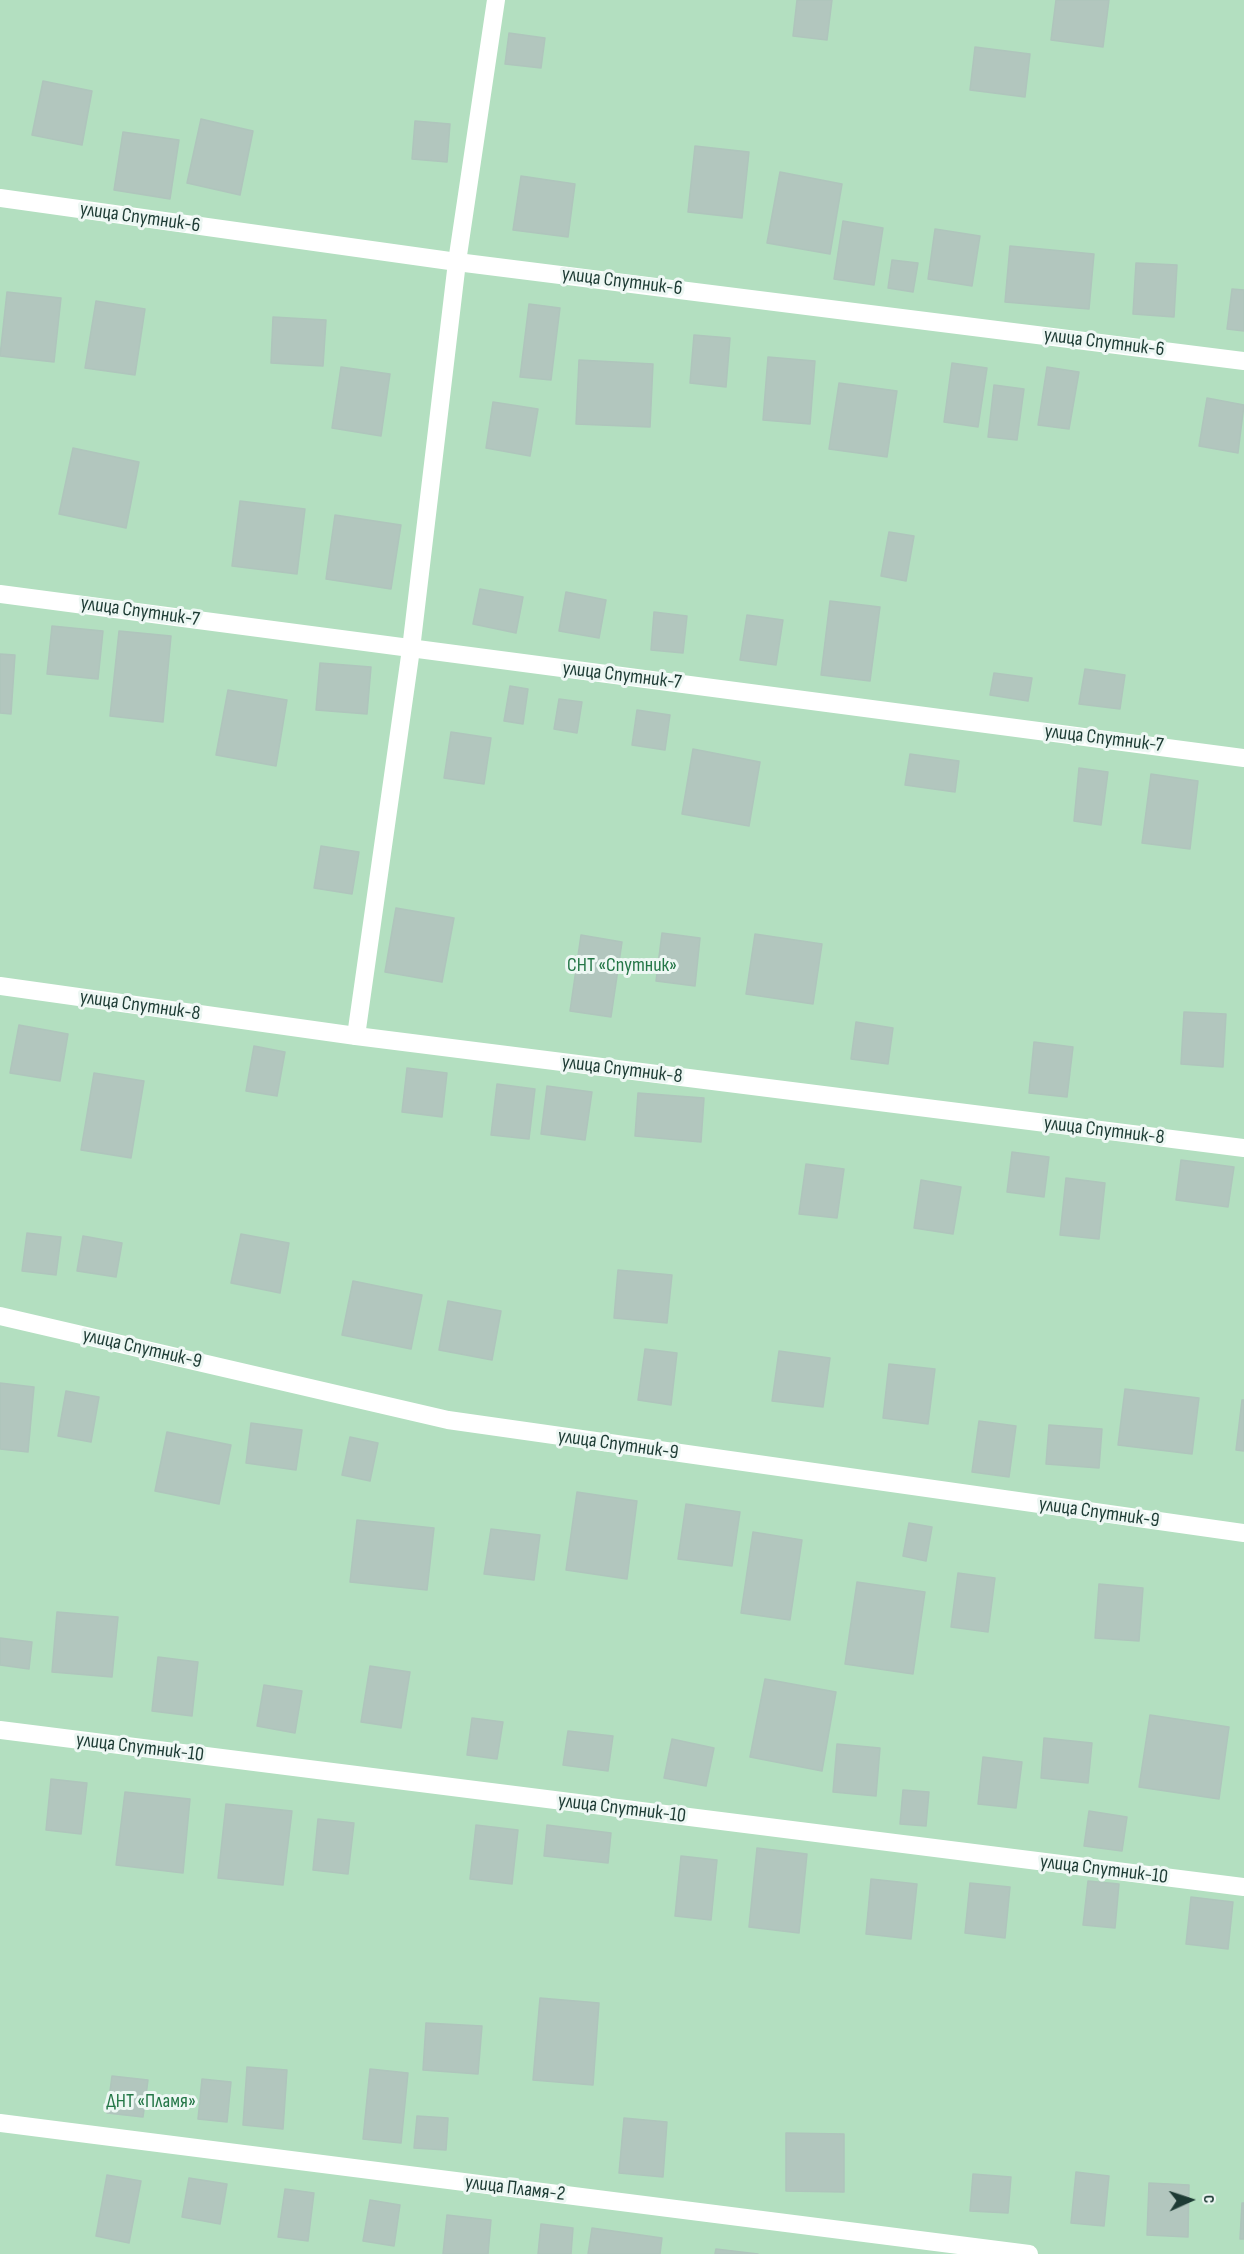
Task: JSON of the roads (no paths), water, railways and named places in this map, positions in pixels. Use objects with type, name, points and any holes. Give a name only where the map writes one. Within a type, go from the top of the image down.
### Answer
[{"type":"street","points":[[356,1036],[411,649],[457,262],[496,0]]},
{"type":"street","name":"улица Спутник-6","points":[[0,198],[457,262],[1244,361]]},
{"type":"street","name":"улица Спутник-7","points":[[0,594],[1244,758]]},
{"type":"street","name":"улица Спутник-8","points":[[0,986],[356,1036],[1244,1148]]},
{"type":"street","name":"улица Спутник-9","points":[[0,1316],[448,1420],[1244,1533]]},
{"type":"street","name":"улица Спутник-10","points":[[0,1730],[1244,1887]]},
{"type":"street","name":"улица Пламя-2","points":[[0,2123],[1029,2254]]},
{"type":"park label","name":"СНТ «Спутник»","points":[[622,966]]},
{"type":"park label","name":"ДНТ «Пламя»","points":[[151,2102]]}]
